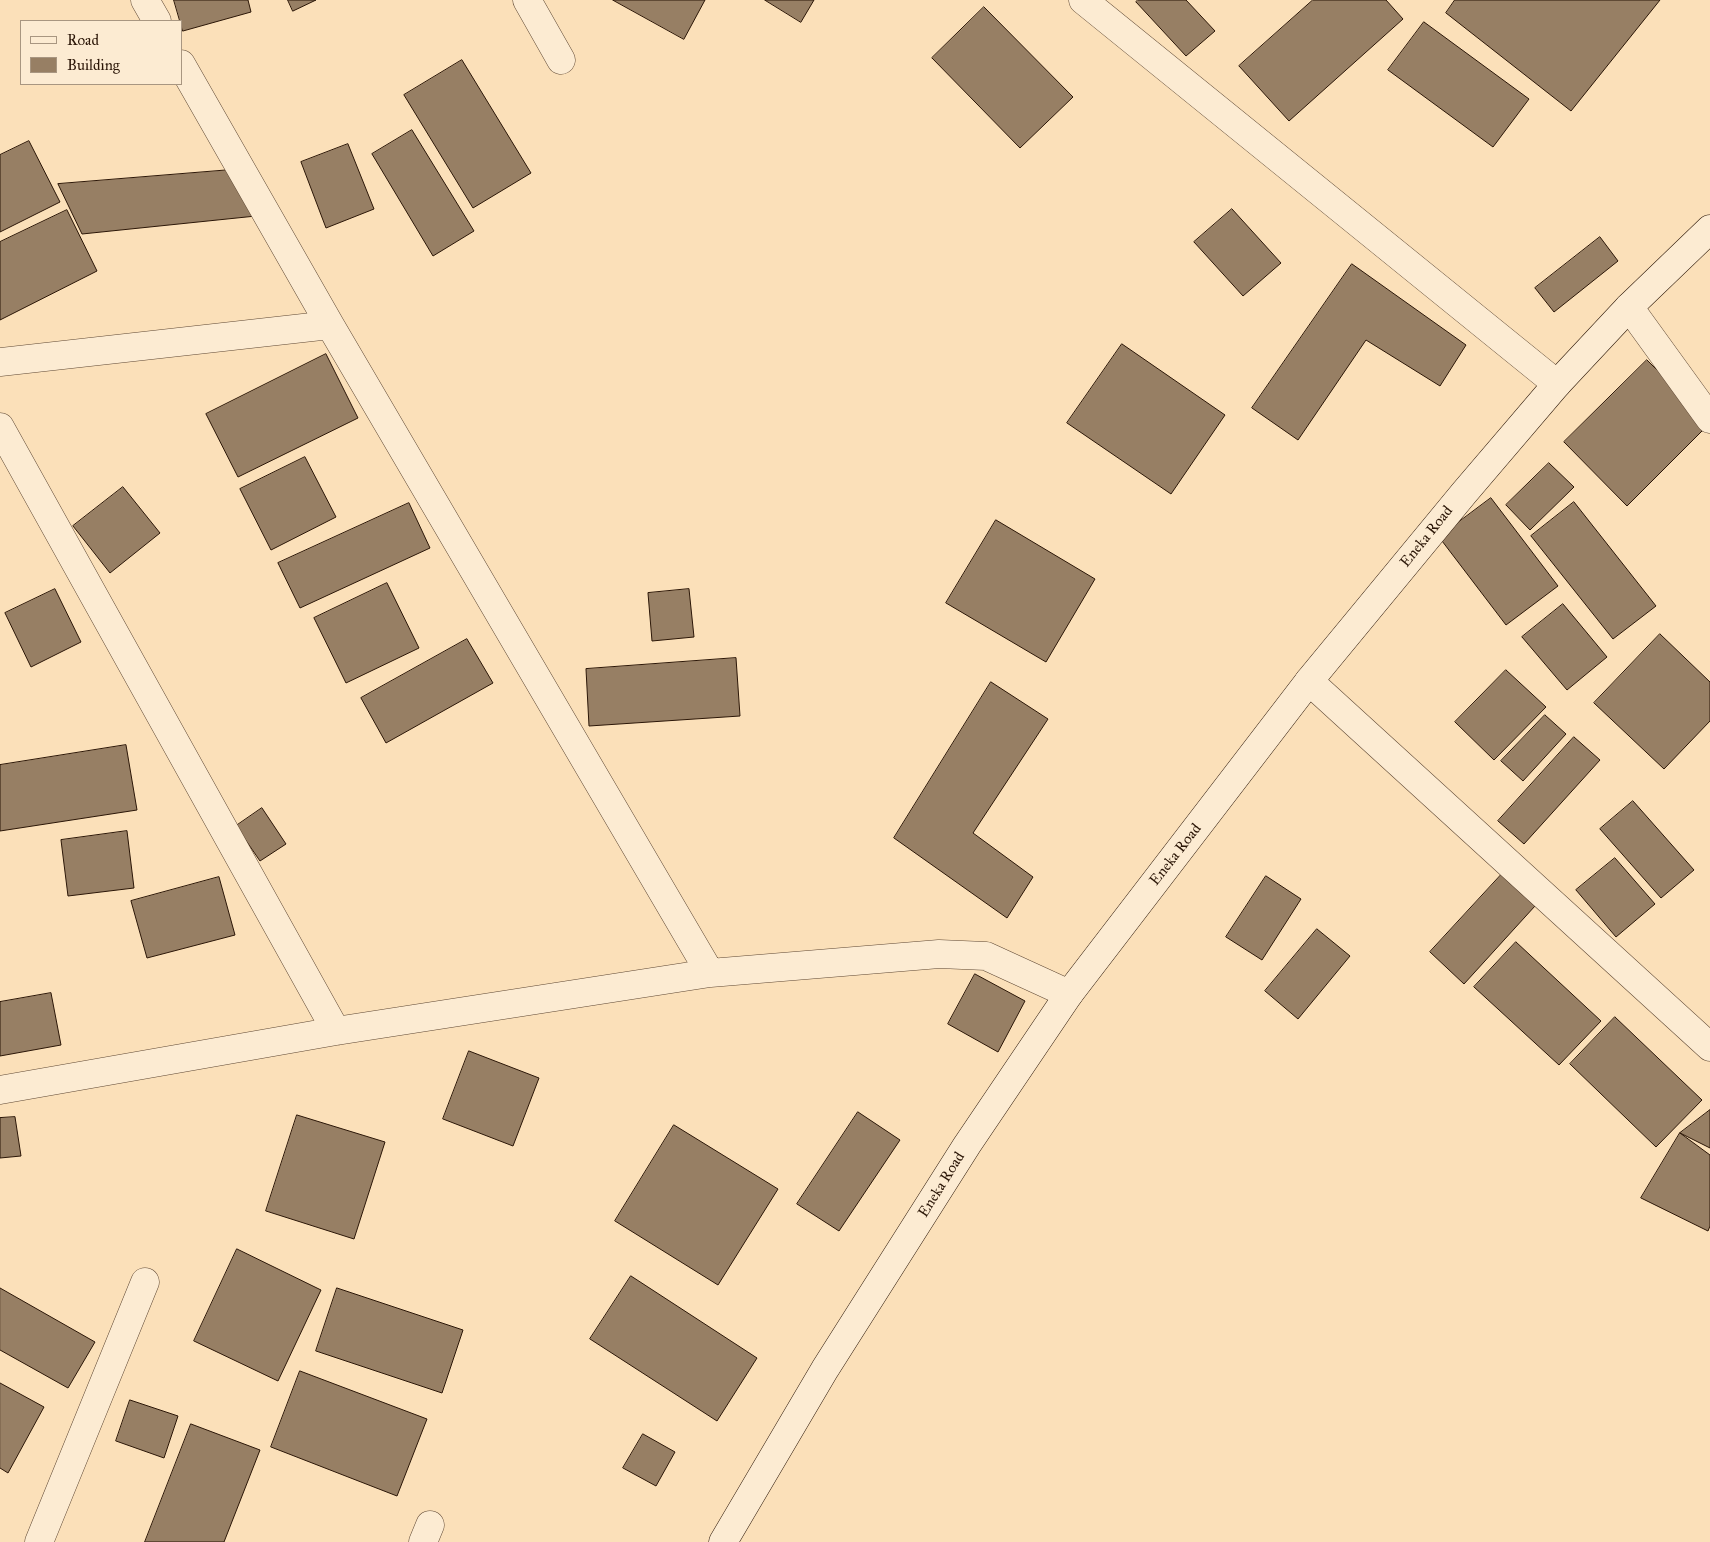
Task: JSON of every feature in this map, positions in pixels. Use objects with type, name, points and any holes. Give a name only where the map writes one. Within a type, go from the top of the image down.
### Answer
[{"type":"street","points":[[145,0],[156,20]]},
{"type":"street","points":[[527,0],[561,60]]},
{"type":"street","points":[[1083,0],[1558,384]]},
{"type":"street","points":[[182,66],[330,325],[710,973]]},
{"type":"street","name":"Eneka Road","points":[[723,1542],[825,1370],[951,1170],[1070,994],[1309,681],[1464,493],[1558,384],[1629,307],[1710,229]]},
{"type":"street","points":[[1629,307],[1710,419]]},
{"type":"street","points":[[0,362],[330,325]]},
{"type":"street","points":[[0,427],[336,1031]]},
{"type":"street","points":[[1309,681],[1710,1047]]},
{"type":"street","points":[[0,1090],[336,1031],[710,973],[939,954],[986,956],[1070,994]]},
{"type":"street","points":[[39,1542],[145,1282]]},
{"type":"building","points":[[174,0],[248,0],[251,12],[183,31],[182,20],[180,20]]},
{"type":"building","points":[[288,0],[316,0],[293,11]]},
{"type":"building","points":[[613,0],[705,0],[684,39]]},
{"type":"building","points":[[765,0],[814,0],[801,22]]},
{"type":"building","points":[[1138,0],[1186,0],[1215,31],[1186,56],[1136,2]]},
{"type":"building","points":[[1313,0],[1386,0],[1403,19],[1289,121],[1239,66]]},
{"type":"building","points":[[1455,0],[1660,0],[1571,111],[1446,13]]},
{"type":"building","points":[[984,7],[1073,97],[1020,148],[932,58]]},
{"type":"building","points":[[1424,22],[1529,99],[1493,147],[1388,70]]},
{"type":"building","points":[[462,60],[531,173],[473,208],[404,95]]},
{"type":"building","points":[[412,130],[474,231],[433,256],[372,154]]},
{"type":"building","points":[[29,141],[60,202],[0,232],[0,155]]},
{"type":"building","points":[[348,144],[374,209],[326,228],[301,162]]},
{"type":"building","points":[[230,170],[256,216],[82,234],[58,184]]},
{"type":"building","points":[[1232,209],[1281,263],[1243,296],[1194,242]]},
{"type":"building","points":[[67,210],[97,271],[0,320],[0,242]]},
{"type":"building","points":[[1600,237],[1618,261],[1554,312],[1535,288]]},
{"type":"building","points":[[1352,264],[1466,345],[1440,386],[1366,340],[1298,440],[1252,408]]},
{"type":"building","points":[[1122,344],[1225,415],[1171,494],[1067,423]]},
{"type":"building","points":[[326,354],[358,418],[238,477],[206,414]]},
{"type":"building","points":[[1647,360],[1710,423],[1627,506],[1564,442]]},
{"type":"building","points":[[305,457],[336,517],[271,550],[240,489]]},
{"type":"building","points":[[1549,463],[1574,487],[1530,530],[1506,505]]},
{"type":"building","points":[[123,487],[160,533],[110,573],[73,526]]},
{"type":"building","points":[[1491,498],[1558,586],[1506,625],[1439,537]]},
{"type":"building","points":[[1574,502],[1656,606],[1613,639],[1531,536]]},
{"type":"building","points":[[409,503],[430,548],[300,608],[278,563]]},
{"type":"building","points":[[996,520],[1095,579],[1046,662],[946,603]]},
{"type":"building","points":[[387,583],[419,648],[346,683],[314,618]]},
{"type":"building","points":[[55,589],[81,642],[31,667],[5,613]]},
{"type":"building","points":[[689,589],[694,637],[652,641],[648,593]]},
{"type":"building","points":[[1563,604],[1607,657],[1567,690],[1522,637]]},
{"type":"building","points":[[1660,634],[1710,682],[1710,721],[1664,769],[1594,703]]},
{"type":"building","points":[[467,639],[493,683],[386,743],[361,698]]},
{"type":"building","points":[[736,658],[740,716],[589,726],[586,669]]},
{"type":"building","points":[[1506,670],[1546,707],[1494,760],[1455,722]]},
{"type":"building","points":[[991,682],[1048,719],[973,833],[1033,877],[1007,918],[894,838]]},
{"type":"building","points":[[1545,715],[1566,734],[1523,781],[1501,761]]},
{"type":"building","points":[[1574,737],[1600,760],[1524,844],[1498,821]]},
{"type":"building","points":[[126,745],[137,810],[0,831],[0,765]]},
{"type":"building","points":[[1633,801],[1694,870],[1661,898],[1600,829]]},
{"type":"building","points":[[262,808],[286,844],[260,861],[236,826]]},
{"type":"building","points":[[127,831],[134,888],[68,896],[61,840]]},
{"type":"building","points":[[1615,858],[1655,904],[1616,937],[1576,890]]},
{"type":"building","points":[[1501,875],[1535,906],[1464,984],[1430,952]]},
{"type":"building","points":[[1266,876],[1301,899],[1262,960],[1226,937]]},
{"type":"building","points":[[219,877],[235,935],[147,958],[131,901]]},
{"type":"building","points":[[1317,929],[1350,956],[1298,1019],[1265,991]]},
{"type":"building","points":[[1516,942],[1601,1021],[1559,1065],[1474,987]]},
{"type":"building","points":[[975,974],[1025,1001],[998,1052],[948,1024]]},
{"type":"building","points":[[51,993],[61,1045],[0,1056],[0,1002]]},
{"type":"building","points":[[1615,1017],[1702,1100],[1656,1147],[1570,1064]]},
{"type":"building","points":[[469,1051],[539,1078],[513,1146],[443,1119]]},
{"type":"building","points":[[1710,1110],[1710,1148],[1680,1133]]},
{"type":"building","points":[[858,1112],[900,1140],[839,1231],[797,1204]]},
{"type":"building","points":[[297,1115],[385,1142],[354,1239],[266,1211]]},
{"type":"building","points":[[15,1117],[21,1156],[0,1158],[0,1118]]},
{"type":"building","points":[[674,1125],[778,1189],[718,1285],[615,1221]]},
{"type":"building","points":[[1680,1133],[1710,1155],[1710,1226],[1708,1231],[1641,1198]]},
{"type":"building","points":[[237,1249],[321,1290],[278,1381],[194,1341]]},
{"type":"building","points":[[631,1276],[757,1358],[717,1421],[590,1339]]},
{"type":"building","points":[[0,1288],[95,1342],[68,1388],[0,1350]]},
{"type":"building","points":[[337,1288],[463,1330],[442,1393],[316,1351]]},
{"type":"building","points":[[300,1371],[427,1419],[397,1496],[271,1447]]},
{"type":"building","points":[[0,1383],[44,1407],[8,1473],[0,1468]]},
{"type":"building","points":[[130,1400],[178,1416],[164,1458],[116,1441]]},
{"type":"building","points":[[191,1424],[260,1450],[224,1542],[145,1542]]},
{"type":"building","points":[[643,1434],[675,1452],[656,1486],[623,1468]]}]
